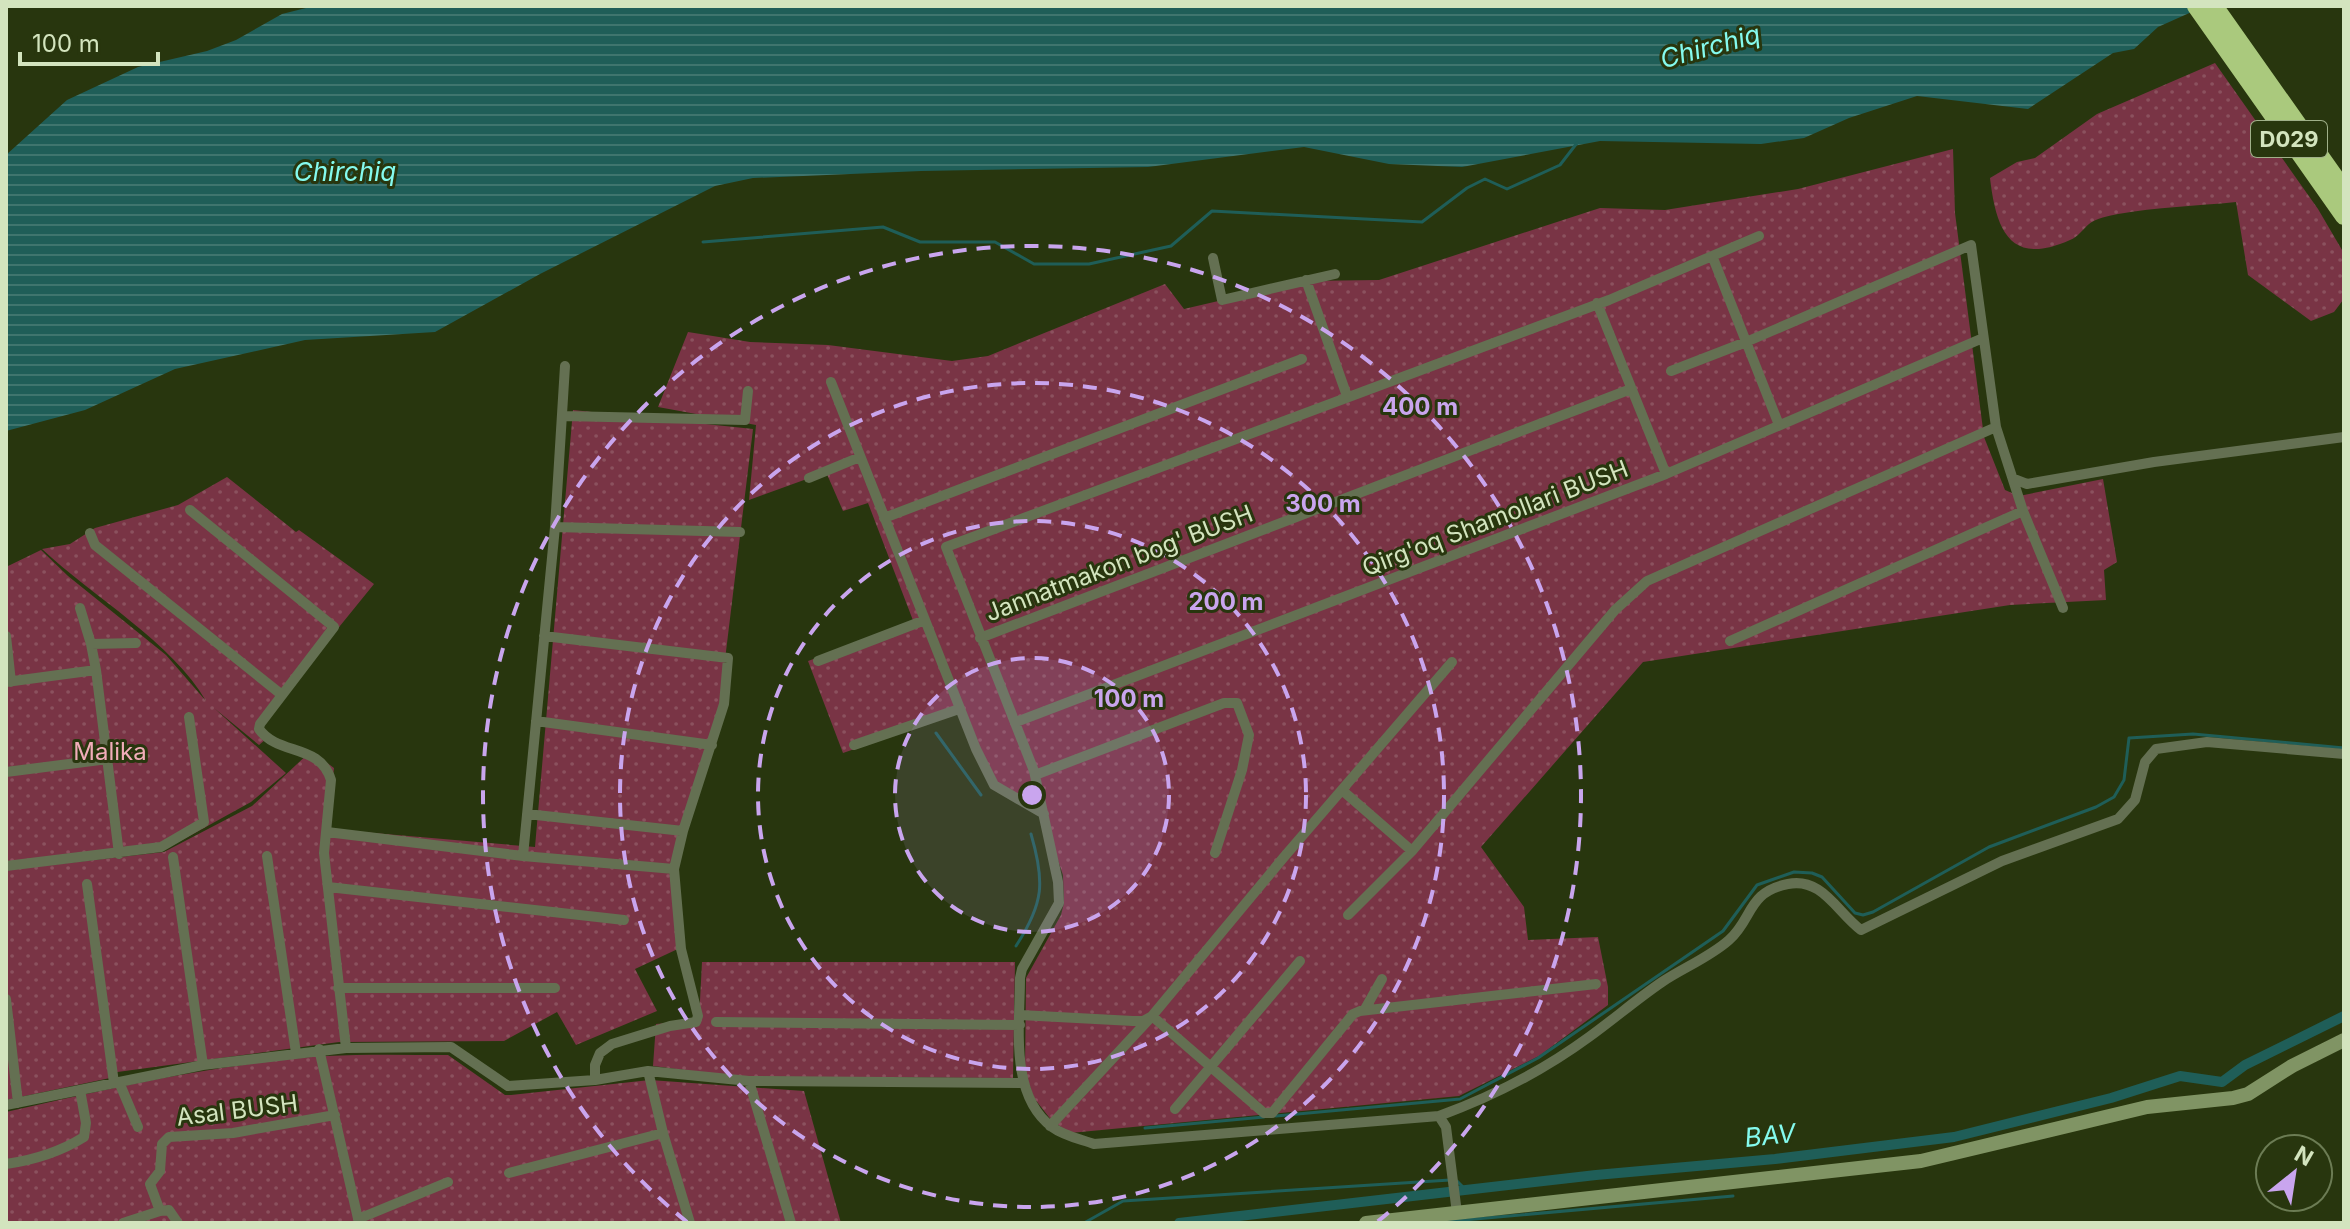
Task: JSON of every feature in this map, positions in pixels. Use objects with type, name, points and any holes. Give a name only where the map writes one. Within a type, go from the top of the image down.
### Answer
[{"type":"highway","name":"D029","points":[[2196,6],[2344,190]]},
{"type":"highway","name":"D029","points":[[2214,6],[2240,57],[2344,216]]},
{"type":"street","points":[[1759,236],[1713,258],[1597,303],[946,547],[1035,775],[1058,882],[1059,903],[1022,969],[1020,1020],[1023,1083],[1032,1102],[1050,1126],[1067,1136],[1094,1144],[1439,1116],[1486,1099],[1586,1040],[1660,983],[1729,940],[1759,896],[1779,887],[1788,884],[1816,886],[1845,918],[1861,930],[2002,861],[2118,819],[2135,800],[2145,762],[2156,749],[2207,742],[2344,754]]},
{"type":"street","points":[[1671,371],[1971,245],[1996,427],[2023,511],[2063,608]]},
{"type":"street","points":[[1213,258],[1222,300],[1335,274]]},
{"type":"street","points":[[1713,258],[1779,425]]},
{"type":"street","points":[[1306,280],[1347,396]]},
{"type":"street","points":[[1597,303],[1666,474]]},
{"type":"street","name":"Qirg'oq Shamollari BUSH","points":[[1016,722],[1666,474],[1983,338]]},
{"type":"street","points":[[884,518],[1302,359]]},
{"type":"street","points":[[523,856],[555,527],[565,366]]},
{"type":"street","points":[[831,382],[959,709],[994,785],[1044,814]]},
{"type":"street","name":"Jannatmakon bog' BUSH","points":[[980,638],[1631,389]]},
{"type":"street","points":[[563,416],[745,420],[748,391]]},
{"type":"street","points":[[1348,915],[1412,851],[1615,610],[1647,581],[1996,427]]},
{"type":"street","points":[[2014,479],[2027,484],[2130,466],[2344,437]]},
{"type":"street","points":[[809,478],[860,457]]},
{"type":"street","points":[[190,510],[334,627],[259,729],[275,745],[304,752],[317,760],[331,780],[324,840],[346,1048]]},
{"type":"street","points":[[1730,641],[2023,511]]},
{"type":"street","points":[[555,527],[740,532]]},
{"type":"street","points":[[90,533],[95,545],[282,695]]},
{"type":"street","points":[[80,608],[96,670],[119,854]]},
{"type":"street","points":[[818,661],[925,620]]},
{"type":"street","points":[[6,636],[9,682],[96,670]]},
{"type":"street","points":[[544,636],[728,658],[724,704],[683,831],[674,869],[681,949],[698,1016],[696,1022],[670,1026],[612,1044],[600,1053],[595,1065],[595,1080]]},
{"type":"street","points":[[91,644],[136,643]]},
{"type":"street","points":[[1050,1126],[1152,1016],[1452,662]]},
{"type":"street","points":[[1035,775],[1224,703],[1237,703],[1249,735],[1242,770],[1215,853]]},
{"type":"street","points":[[854,745],[959,709]]},
{"type":"street","points":[[6,866],[161,847],[204,822],[189,717]]},
{"type":"street","points":[[536,721],[712,745]]},
{"type":"street","points":[[6,772],[108,759]]},
{"type":"street","points":[[1343,791],[1412,851]]},
{"type":"street","points":[[527,814],[683,831]]},
{"type":"street","points":[[327,832],[523,856],[674,869]]},
{"type":"street","points":[[267,856],[296,1053]]},
{"type":"street","points":[[173,857],[203,1065]]},
{"type":"street","points":[[87,884],[116,1082],[138,1127]]},
{"type":"street","points":[[328,887],[624,920]]},
{"type":"street","points":[[1175,1109],[1300,961]]},
{"type":"street","points":[[1365,1009],[1382,979]]},
{"type":"street","points":[[1273,1129],[1272,1113],[1353,1014],[1365,1009],[1596,984]]},
{"type":"street","points":[[338,988],[555,988]]},
{"type":"street","points":[[6,999],[18,1103]]},
{"type":"street","points":[[716,1022],[1143,1021],[1152,1016]]},
{"type":"street","points":[[1152,1016],[1264,1113],[1272,1113]]},
{"type":"street","points":[[1366,1223],[1456,1208],[1921,1161],[2147,1107],[2248,1094],[2344,1040]]},
{"type":"street","points":[[6,1105],[203,1065],[346,1048],[451,1047],[508,1086],[595,1080],[648,1071],[749,1081],[1023,1083]]},
{"type":"street","points":[[319,1049],[359,1221],[448,1182]]},
{"type":"street","points":[[648,1071],[690,1223]]},
{"type":"street","points":[[749,1081],[791,1223]]},
{"type":"street","points":[[6,1164],[31,1161],[84,1137],[86,1123],[80,1090]]},
{"type":"street","name":"Asal BUSH","points":[[160,1211],[150,1184],[160,1171],[162,1144],[169,1137],[233,1133],[335,1115]]},
{"type":"street","points":[[1439,1116],[1446,1127],[1456,1208]]},
{"type":"street","points":[[509,1173],[663,1133]]},
{"type":"street","points":[[123,1223],[169,1210],[178,1223]]},
{"type":"green space","points":[[2215,63],[2318,209],[2342,250],[2343,300],[2334,312],[2311,321],[2248,275],[2236,202],[2107,216],[2092,222],[2073,239],[2033,249],[2020,246],[2002,228],[1990,178],[2017,162],[2035,158],[2097,114]]},
{"type":"green space","points":[[1953,149],[1955,213],[1984,437],[2005,490],[2019,496],[2103,479],[2117,562],[2104,570],[2106,600],[2010,605],[1643,662],[1481,847],[1524,907],[1528,940],[1598,937],[1608,987],[1608,1005],[1539,1056],[1459,1096],[1070,1133],[1052,1121],[1034,1098],[1025,1072],[1026,978],[1061,915],[1064,903],[1063,875],[1042,813],[996,784],[959,713],[843,753],[808,661],[914,623],[868,503],[843,511],[826,472],[749,500],[756,425],[658,407],[688,332],[750,342],[828,345],[952,361],[988,356],[1165,284],[1184,309],[1304,281],[1379,280],[1600,208],[1665,210],[1798,189]]},
{"type":"green space","points":[[573,410],[753,429],[715,742],[675,865],[682,947],[635,969],[657,1011],[576,1045],[557,1012],[504,1041],[339,1042],[110,1073],[110,1078],[6,1100],[6,870],[164,852],[252,806],[311,751],[334,768],[327,829],[535,847]]},
{"type":"green space","name":"Malika","points":[[227,477],[296,532],[299,530],[374,584],[258,727],[266,739],[259,745],[214,708],[286,773],[251,802],[164,850],[6,865],[6,567],[41,550],[68,576],[166,655],[206,701],[192,680],[153,640],[42,549],[70,544],[95,528],[178,505]]},
{"type":"green space","points":[[702,962],[1015,962],[1013,1078],[738,1077],[653,1066],[656,1024],[699,1020]]},
{"type":"green space","points":[[448,1055],[505,1095],[650,1080],[804,1091],[841,1223],[6,1223],[6,1112],[245,1064],[326,1056]]},
{"type":"water","name":"Chirchiq","points":[[314,6],[2205,6],[2158,27],[2134,49],[2113,53],[2028,109],[1917,96],[1849,118],[1804,138],[1761,144],[1600,141],[1462,167],[1389,164],[1304,147],[1148,167],[753,178],[715,186],[540,274],[435,332],[305,340],[175,369],[85,410],[6,431],[6,155],[67,100],[138,67],[207,51],[236,40],[282,14]]},
{"type":"waterway","points":[[703,242],[883,227],[920,242],[995,242],[1034,264],[1089,264],[1171,246],[1212,211],[1422,222],[1467,188],[1485,179],[1507,189],[1560,165],[1577,143]]},
{"type":"waterway","points":[[936,733],[981,795]]},
{"type":"waterway","points":[[1276,1116],[1460,1099],[1538,1058],[1723,931],[1757,885],[1794,872],[1812,873],[1822,877],[1855,913],[1863,915],[1873,912],[1989,847],[2096,807],[2114,797],[2124,780],[2129,738],[2193,734],[2344,748]]},
{"type":"waterway","points":[[1016,946],[1032,917],[1039,892],[1040,879],[1031,834]]},
{"type":"waterway","name":"BAV","points":[[1179,1223],[1954,1137],[2111,1098],[2180,1076],[2222,1082],[2245,1065],[2344,1016]]},
{"type":"waterway","points":[[1145,1128],[1264,1117]]},
{"type":"waterway","points":[[1084,1223],[1123,1201],[1450,1180]]},
{"type":"waterway","points":[[1457,1181],[1466,1190]]},
{"type":"waterway","points":[[1430,1223],[1733,1196]]}]
